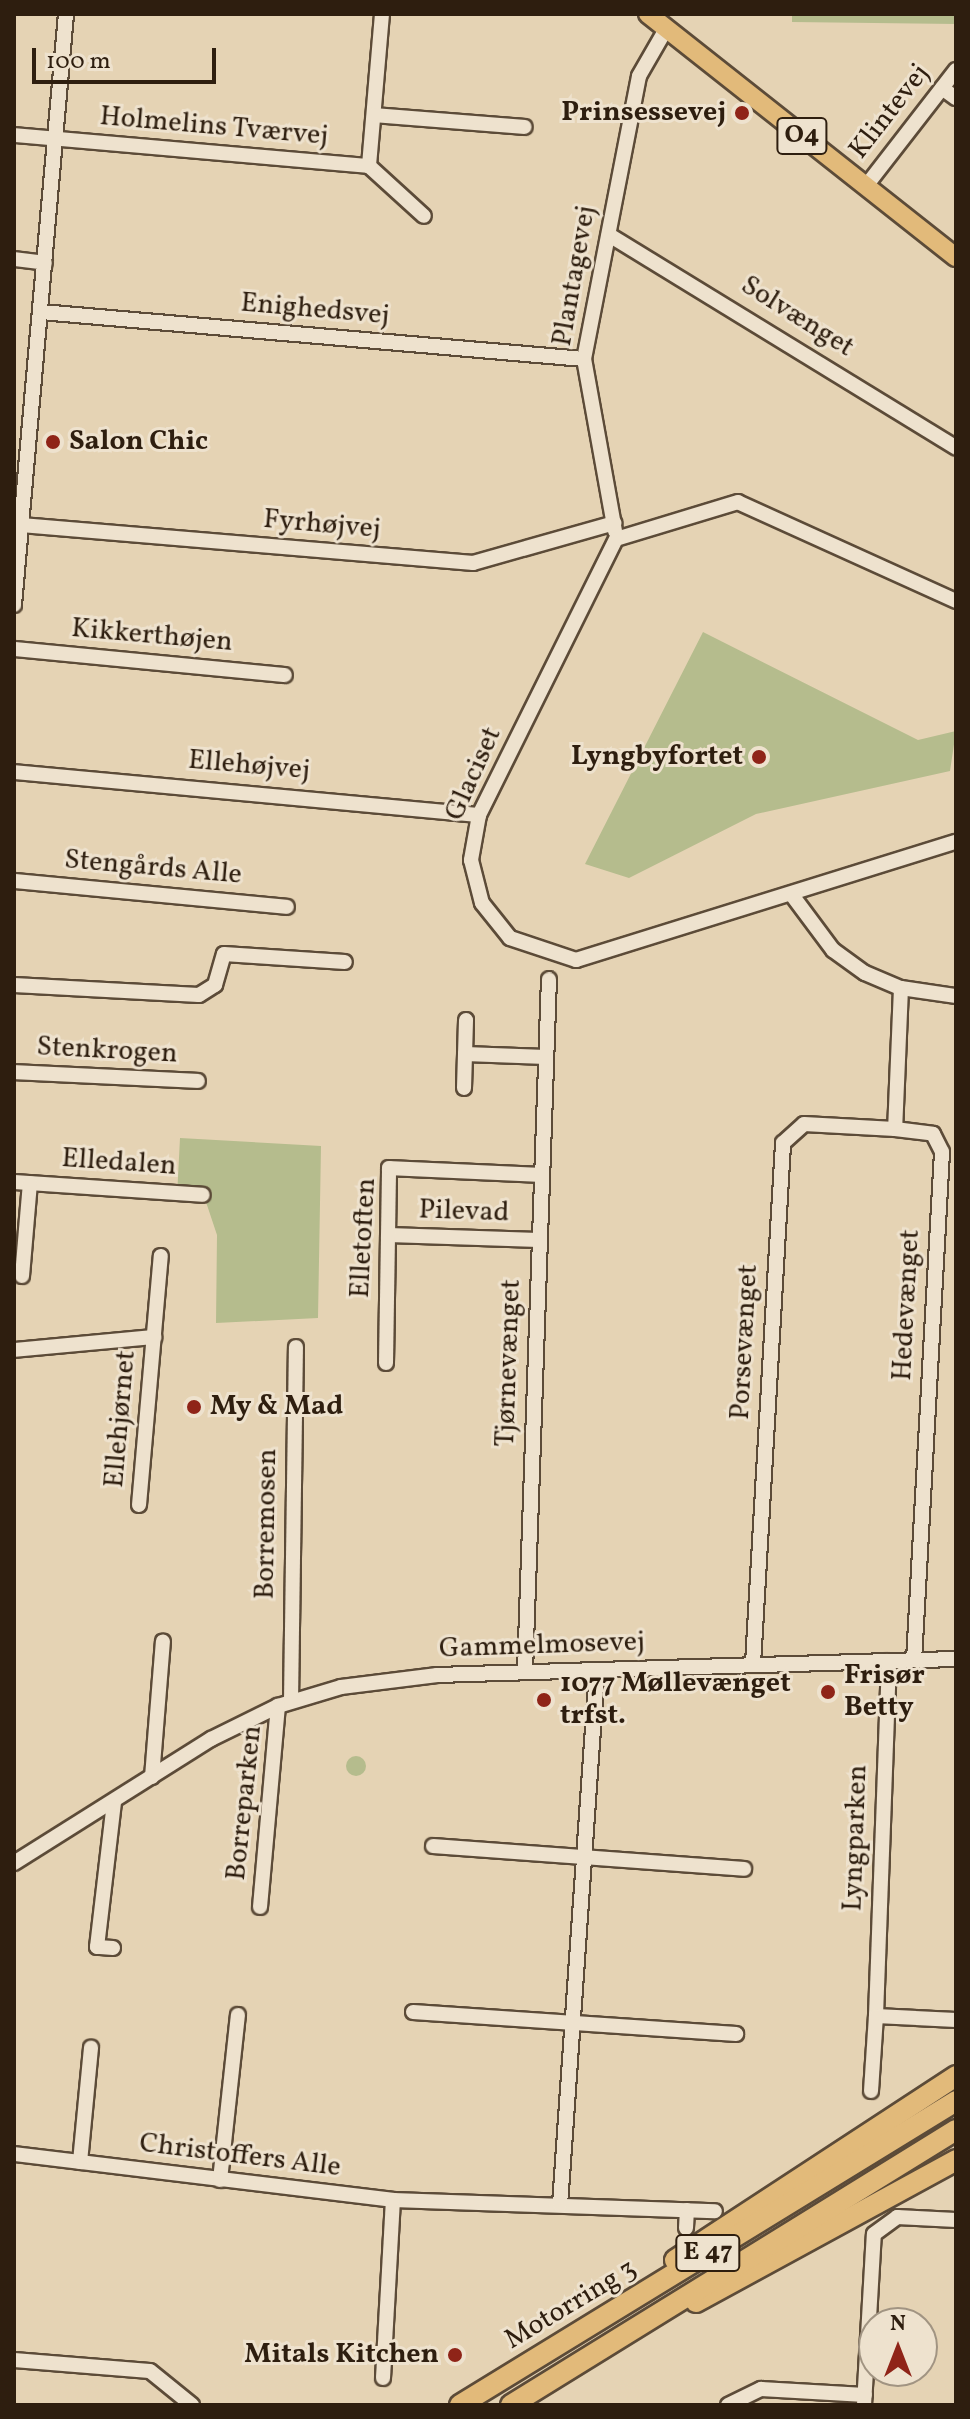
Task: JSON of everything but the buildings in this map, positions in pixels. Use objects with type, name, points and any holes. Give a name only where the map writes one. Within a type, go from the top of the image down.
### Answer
[{"type":"highway","points":[[572,2337],[685,2252],[956,2076]]},
{"type":"highway","name":"Motorring 3","points":[[460,2405],[956,2101]]},
{"type":"highway","name":"Motorring 3","points":[[511,2405],[956,2130]]},
{"type":"highway","points":[[627,2332],[731,2287],[956,2160]]},
{"type":"main road","name":"O4","points":[[648,14],[956,257]]},
{"type":"street","points":[[14,605],[21,525],[19,482],[41,312],[66,14]]},
{"type":"street","points":[[382,14],[369,166],[424,216]]},
{"type":"street","name":"Plantagevej","points":[[616,539],[584,359],[639,76],[666,29]]},
{"type":"street","name":"Klintevej","points":[[866,186],[956,70]]},
{"type":"street","points":[[942,88],[956,98]]},
{"type":"street","points":[[374,115],[525,127]]},
{"type":"street","points":[[14,135],[55,139]]},
{"type":"street","name":"Holmelins Tværvej","points":[[55,139],[369,166]]},
{"type":"street","name":"Solvænget","points":[[609,235],[956,448]]},
{"type":"street","points":[[14,259],[45,263]]},
{"type":"street","name":"Enighedsvej","points":[[41,312],[584,359]]},
{"type":"street","points":[[616,539],[738,502],[956,601]]},
{"type":"street","name":"Fyrhøjvej","points":[[21,525],[473,563],[614,523]]},
{"type":"street","name":"Glaciset","points":[[616,539],[479,815],[471,860],[482,903],[510,938],[551,957],[600,957],[956,842]]},
{"type":"street","name":"Kikkerthøjen","points":[[14,649],[285,675]]},
{"type":"street","name":"Ellehøjvej","points":[[14,772],[479,815]]},
{"type":"street","name":"Stengårds Alle","points":[[14,881],[287,907]]},
{"type":"street","points":[[792,895],[833,950],[901,988],[956,996]]},
{"type":"street","points":[[14,985],[199,995],[215,985],[224,954],[345,962]]},
{"type":"street","name":"Tjørnevænget","points":[[525,1672],[549,979]]},
{"type":"street","points":[[895,1129],[901,988]]},
{"type":"street","points":[[464,1088],[466,1020]]},
{"type":"street","points":[[465,1054],[546,1057]]},
{"type":"street","name":"Stenkrogen","points":[[14,1072],[198,1081]]},
{"type":"street","name":"Porsevænget","points":[[753,1664],[783,1143],[804,1124],[895,1129]]},
{"type":"street","name":"Hedevænget","points":[[895,1129],[933,1134],[942,1152],[914,1660]]},
{"type":"street","name":"Elletoften","points":[[386,1363],[389,1168],[541,1175]]},
{"type":"street","name":"Elledalen","points":[[14,1182],[203,1195]]},
{"type":"street","name":"Elledalen","points":[[22,1276],[30,1183]]},
{"type":"street","name":"Pilevad","points":[[388,1235],[539,1240]]},
{"type":"street","name":"Ellehjørnet","points":[[139,1505],[161,1256]]},
{"type":"street","name":"Ellehjørnet","points":[[14,1350],[154,1337]]},
{"type":"street","name":"Borremosen","points":[[284,1703],[296,1347]]},
{"type":"street","points":[[152,1777],[163,1641]]},
{"type":"street","name":"Gammelmosevej","points":[[14,1863],[152,1777],[284,1703],[378,1681],[525,1672],[956,1659]]},
{"type":"street","name":"Lyngparken","points":[[871,2091],[889,1661]]},
{"type":"street","points":[[560,2205],[597,1670]]},
{"type":"street","name":"Borreparken","points":[[260,1907],[284,1703]]},
{"type":"street","points":[[113,1948],[97,1947],[114,1803]]},
{"type":"street","points":[[433,1846],[744,1869]]},
{"type":"street","points":[[413,2012],[736,2034]]},
{"type":"street","points":[[220,2180],[238,2015]]},
{"type":"street","points":[[876,2016],[956,2020]]},
{"type":"street","points":[[80,2162],[91,2048]]},
{"type":"street","name":"Christoffers Alle","points":[[14,2154],[393,2200],[715,2211]]},
{"type":"street","points":[[383,2378],[393,2200]]},
{"type":"street","points":[[686,2228],[687,2210]]},
{"type":"street","points":[[728,2405],[761,2389],[865,2400],[874,2234],[897,2217],[956,2220]]},
{"type":"street","points":[[14,2360],[150,2371],[192,2405]]},
{"type":"green space","points":[[792,14],[956,14],[956,24],[792,22]]},
{"type":"green space","points":[[703,632],[918,740],[956,731],[950,771],[756,814],[629,878],[585,864]]},
{"type":"green space","points":[[180,1138],[321,1146],[318,1318],[216,1323],[217,1235],[205,1199],[177,1197]]},
{"type":"green space","points":[[352,1756],[360,1756],[366,1766],[360,1776],[352,1776],[346,1770],[346,1762]]},
{"type":"place","name":"Prinsessevej","points":[[742,113]]},
{"type":"place","name":"Salon Chic","points":[[53,442]]},
{"type":"place","name":"Lyngbyfortet","points":[[759,757]]},
{"type":"place","name":"My & Mad","points":[[194,1407]]},
{"type":"place","name":"Frisør Betty","points":[[828,1692]]},
{"type":"place","name":"1077 Møllevænget trfst.","points":[[544,1700]]},
{"type":"place","name":"Mitals Kitchen","points":[[455,2355]]}]
